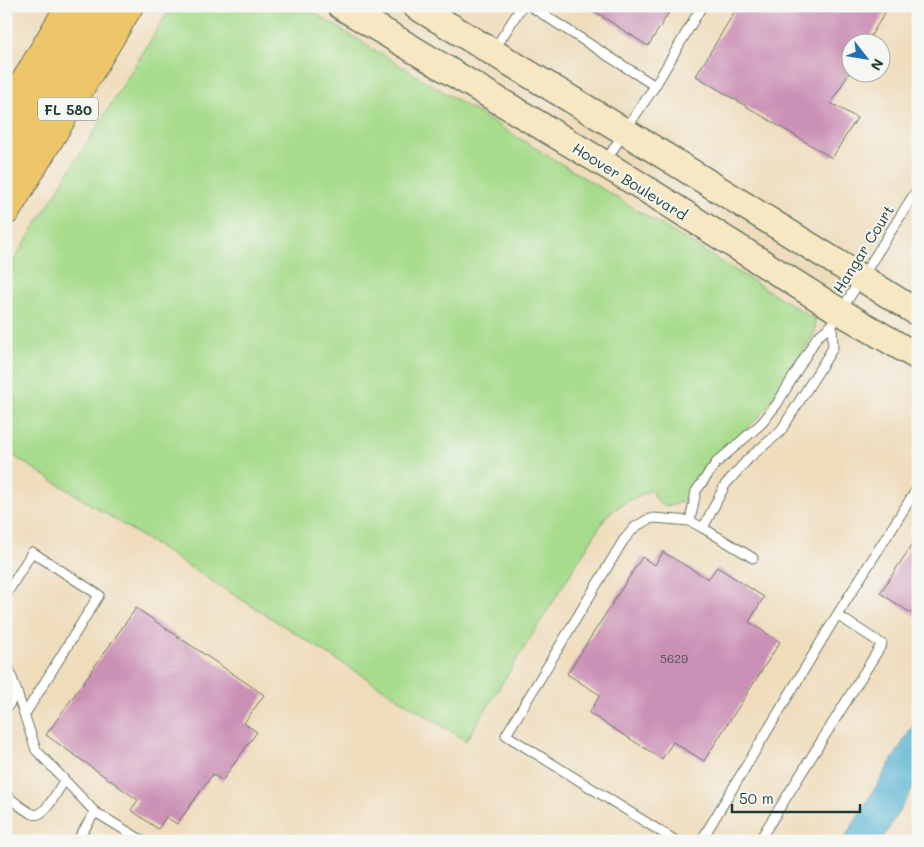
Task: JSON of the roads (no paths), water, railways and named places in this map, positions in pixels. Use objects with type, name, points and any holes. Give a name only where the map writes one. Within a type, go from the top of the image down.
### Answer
[{"type":"main road","name":"FL 580","points":[[6,114],[70,6]]},
{"type":"main road","points":[[6,198],[22,137],[101,6]]},
{"type":"main road","name":"FL 580","points":[[6,211],[129,6]]},
{"type":"main road","name":"Hoover Boulevard","points":[[341,6],[605,164],[836,319],[918,357]]},
{"type":"main road","points":[[416,6],[918,313]]},
{"type":"lane","points":[[492,52],[522,6]]},
{"type":"lane","points":[[530,6],[655,86]]},
{"type":"lane","points":[[605,164],[655,86],[702,6]]},
{"type":"lane","name":"Hangar Court","points":[[690,521],[696,491],[716,463],[762,423],[776,404],[817,337],[836,319],[918,188]]},
{"type":"lane","points":[[703,528],[725,485],[749,458],[780,432],[834,348],[836,319]]},
{"type":"lane","points":[[701,841],[837,615],[918,487]]},
{"type":"lane","points":[[676,841],[506,735],[623,541],[635,528],[654,518],[690,521],[753,558]]},
{"type":"lane","points":[[6,595],[32,552],[99,595],[25,714]]},
{"type":"lane","points":[[760,841],[882,644],[837,615]]},
{"type":"lane","points":[[6,660],[36,750],[95,812],[144,841]]},
{"type":"lane","points":[[6,710],[17,692]]},
{"type":"lane","points":[[6,795],[34,815],[39,815],[45,810],[64,780]]},
{"type":"lane","points":[[77,841],[95,812]]},
{"type":"water","points":[[918,717],[918,780],[881,841],[843,841]]}]
